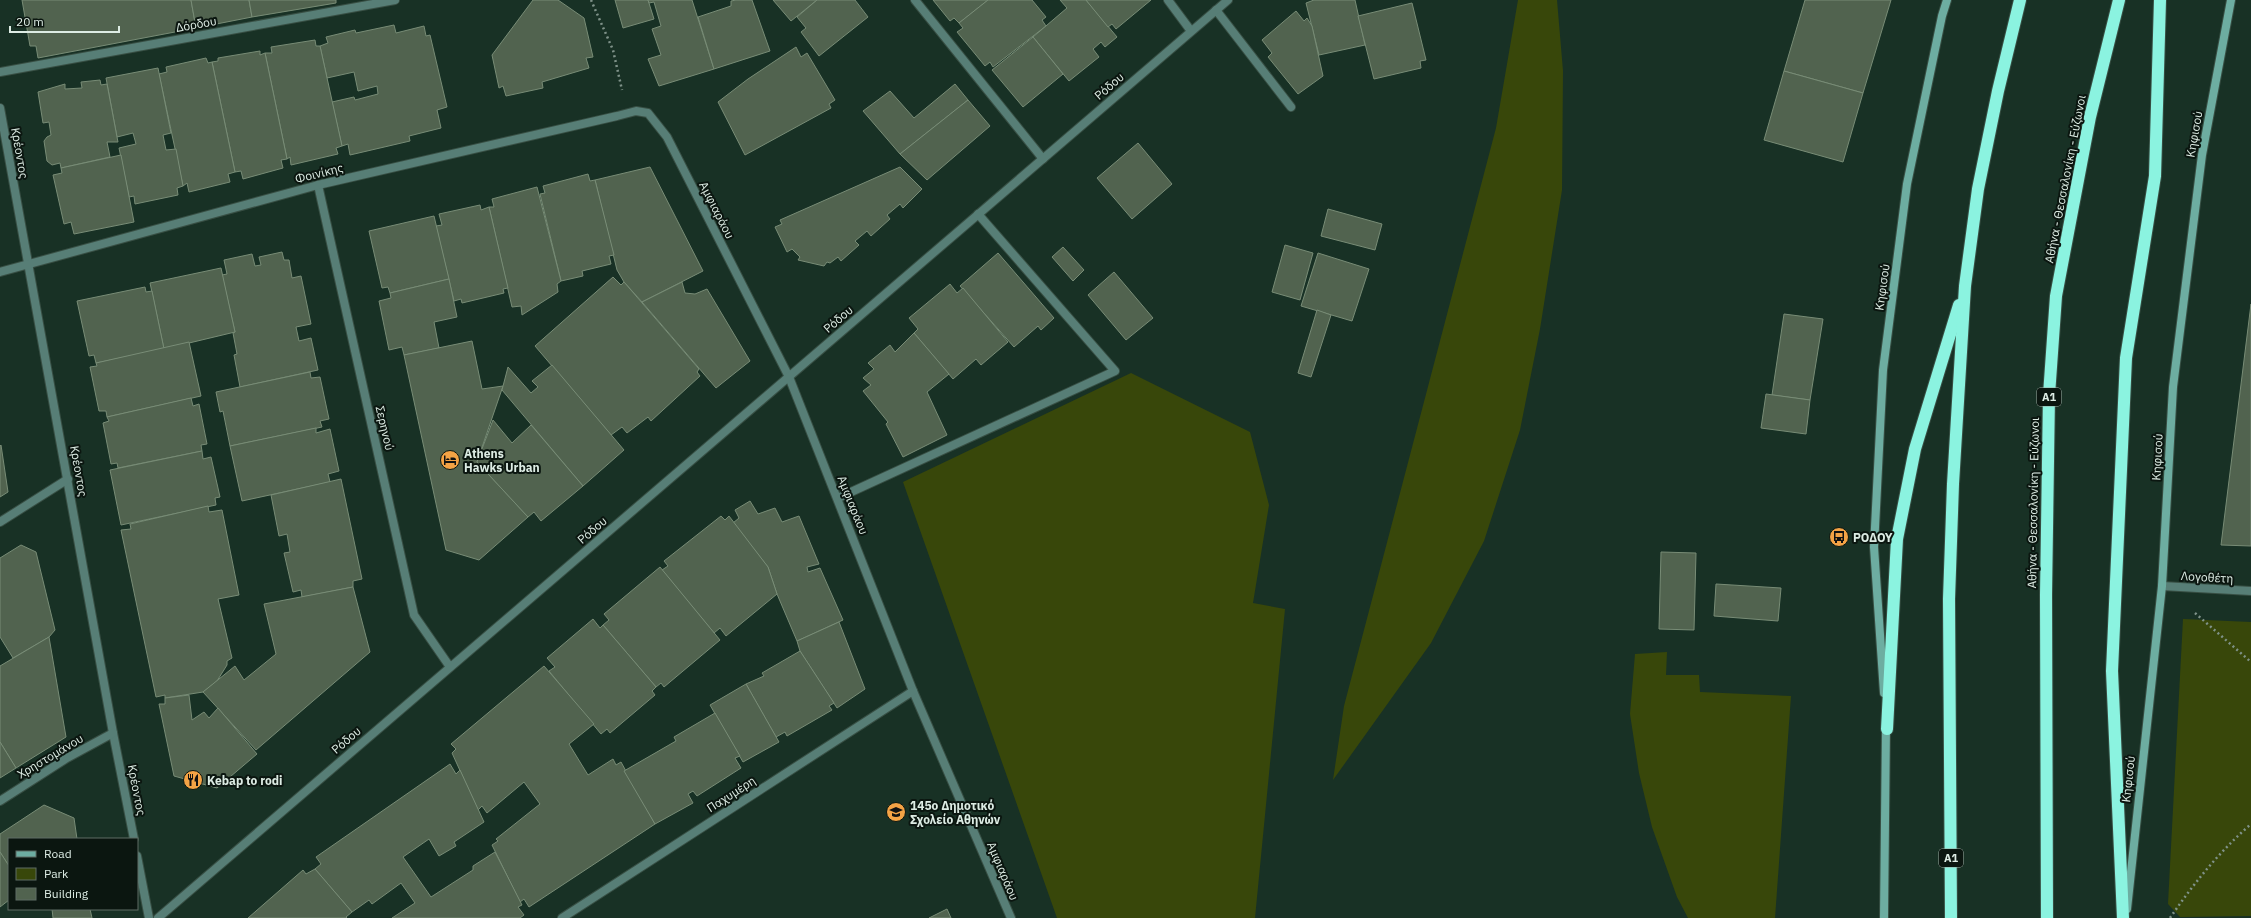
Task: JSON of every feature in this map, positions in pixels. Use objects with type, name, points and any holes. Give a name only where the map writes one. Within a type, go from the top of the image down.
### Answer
[{"type":"highway","name":"Α1","points":[[1951,918],[1949,599],[1953,484],[1965,286],[1978,190],[1998,90],[2020,0]]},
{"type":"highway","name":"Αθήνα - Θεσσαλονίκη - Εύζωνοι","points":[[2047,918],[2046,594],[2049,395],[2056,296],[2090,117],[2119,0]]},
{"type":"highway","points":[[2123,918],[2112,671],[2126,358],[2155,176],[2160,0]]},
{"type":"highway","points":[[1887,729],[1897,539],[1915,449],[1965,286]]},
{"type":"main road","name":"Κηφισού","points":[[1884,918],[1887,729],[1874,547],[1883,370],[1907,184],[1942,16],[1947,0]]},
{"type":"main road","name":"Κηφισού","points":[[2126,918],[2162,586],[2173,387],[2202,155],[2231,0]]},
{"type":"street","name":"Δόρδου","points":[[0,72],[395,0]]},
{"type":"street","points":[[915,0],[1042,159]]},
{"type":"street","points":[[1168,0],[1192,31]]},
{"type":"street","name":"Ρόδου","points":[[158,918],[1228,0]]},
{"type":"street","points":[[1216,10],[1291,107]]},
{"type":"street","name":"Κρέοντος","points":[[0,108],[113,733],[134,838]]},
{"type":"street","name":"Φοινίκης","points":[[0,272],[318,185],[617,116],[636,112],[648,113]]},
{"type":"street","name":"Αμφιαράου","points":[[648,113],[667,137],[789,377],[913,691],[1011,918]]},
{"type":"street","name":"Σερηνού","points":[[318,185],[414,615],[450,667]]},
{"type":"street","points":[[838,498],[1115,371],[978,214]]},
{"type":"street","points":[[0,522],[68,479]]},
{"type":"street","name":"Λογοθέτη","points":[[2162,586],[2251,591]]},
{"type":"street","name":"Παχυμέρη","points":[[562,918],[913,691]]},
{"type":"street","name":"Χρηστομάνου","points":[[0,801],[67,758],[113,733]]},
{"type":"street","points":[[138,862],[148,918]]},
{"type":"path","points":[[591,0],[613,50],[623,87],[617,116]]},
{"type":"path","points":[[2162,586],[2216,629],[2251,662]]},
{"type":"path","points":[[2170,918],[2196,882],[2222,850],[2251,824]]},
{"type":"green space","points":[[1518,0],[1557,0],[1563,71],[1562,190],[1540,329],[1520,430],[1484,541],[1431,643],[1333,780],[1344,706],[1496,128]]},
{"type":"green space","points":[[1131,373],[1250,432],[1269,505],[1253,603],[1285,609],[1255,918],[1057,918],[903,482]]},
{"type":"green space","points":[[2183,619],[2251,622],[2251,916],[2180,917],[2168,904]]},
{"type":"green space","points":[[1667,652],[1666,675],[1699,675],[1700,692],[1791,696],[1775,918],[1688,918],[1677,897],[1652,827],[1639,773],[1630,714],[1635,654]]},
{"type":"building","points":[[22,0],[191,0],[196,28],[38,58],[36,46],[30,46]]},
{"type":"building","points":[[191,0],[249,0],[252,17],[196,28]]},
{"type":"building","points":[[249,0],[336,0],[336,3],[252,17]]},
{"type":"building","points":[[533,0],[558,0],[584,18],[593,57],[586,58],[589,68],[542,82],[543,88],[506,96],[503,86],[499,88],[492,55]]},
{"type":"building","points":[[615,0],[648,0],[654,19],[623,28]]},
{"type":"building","points":[[648,0],[692,0],[714,69],[659,86],[648,59],[661,55],[652,29],[661,26],[654,2],[649,3]]},
{"type":"building","points":[[752,0],[770,51],[714,69],[698,17],[731,6],[731,1]]},
{"type":"building","points":[[773,0],[817,0],[791,21]]},
{"type":"building","points":[[817,0],[855,0],[868,17],[819,56],[801,32],[806,28],[797,17]]},
{"type":"building","points":[[933,0],[988,0],[959,23],[954,18],[950,21]]},
{"type":"building","points":[[988,0],[1032,0],[1046,17],[1042,20],[1046,26],[993,67],[990,62],[985,66],[957,32],[963,28],[959,23]]},
{"type":"building","points":[[1060,0],[1086,0],[1117,37],[1105,47],[1101,42],[1093,49],[1099,57],[1069,81],[1033,37],[1067,8]]},
{"type":"building","points":[[1086,0],[1151,0],[1116,29],[1112,24],[1108,27]]},
{"type":"building","points":[[1314,0],[1355,0],[1365,45],[1319,55],[1306,3]]},
{"type":"building","points":[[1805,0],[1891,0],[1863,93],[1784,71]]},
{"type":"building","points":[[1412,3],[1426,60],[1420,61],[1421,68],[1374,79],[1358,16]]},
{"type":"building","points":[[1296,11],[1304,21],[1307,18],[1312,26],[1323,76],[1298,94],[1268,57],[1272,53],[1262,40]]},
{"type":"building","points":[[394,25],[396,33],[424,26],[426,36],[430,35],[447,107],[437,110],[441,128],[409,136],[410,141],[350,155],[348,144],[342,146],[332,102],[354,97],[355,100],[378,94],[377,86],[358,91],[354,72],[327,78],[320,46],[328,43],[326,37],[355,30],[356,33]]},
{"type":"building","points":[[1033,37],[1063,74],[1023,107],[992,70]]},
{"type":"building","points":[[315,40],[316,46],[320,46],[342,146],[336,148],[338,154],[291,165],[290,157],[287,159],[265,53],[272,53],[271,47]]},
{"type":"building","points":[[796,47],[801,57],[807,53],[835,100],[829,104],[831,108],[745,155],[718,102],[748,79]]},
{"type":"building","points":[[260,51],[260,55],[265,53],[287,159],[281,160],[283,168],[243,179],[241,171],[235,172],[212,62],[218,61],[218,58]]},
{"type":"building","points":[[206,58],[208,63],[212,62],[235,172],[228,174],[230,182],[189,192],[187,183],[183,186],[159,74],[167,72],[166,67]]},
{"type":"building","points":[[158,68],[171,133],[163,135],[166,150],[176,149],[183,186],[177,188],[178,195],[135,204],[134,196],[129,197],[119,148],[136,144],[133,133],[117,137],[106,78]]},
{"type":"building","points":[[1784,71],[1863,93],[1843,162],[1764,140]]},
{"type":"building","points":[[100,80],[101,85],[107,84],[118,142],[107,142],[110,157],[61,168],[60,163],[52,165],[47,161],[44,141],[51,135],[49,122],[43,123],[38,92],[65,84],[65,89],[82,88],[81,82]]},
{"type":"building","points":[[955,84],[968,100],[900,154],[863,111],[890,91],[914,118]]},
{"type":"building","points":[[968,100],[990,126],[927,180],[900,154]]},
{"type":"building","points":[[1138,143],[1172,184],[1132,219],[1097,178]]},
{"type":"building","points":[[121,155],[134,222],[74,234],[71,222],[64,224],[53,175],[62,173],[61,168]]},
{"type":"building","points":[[650,167],[703,271],[642,302],[624,282],[617,270],[595,180]]},
{"type":"building","points":[[900,167],[922,189],[903,208],[900,204],[887,215],[890,219],[871,236],[867,231],[855,241],[859,245],[841,261],[838,257],[830,263],[827,262],[824,266],[798,260],[800,257],[792,249],[787,252],[775,227],[782,224],[780,220]]},
{"type":"building","points":[[588,174],[590,181],[595,180],[614,255],[609,256],[611,264],[582,271],[583,276],[561,281],[540,194],[545,193],[543,186]]},
{"type":"building","points":[[537,187],[561,281],[557,284],[558,292],[522,315],[521,306],[512,307],[489,207],[494,207],[492,199]]},
{"type":"building","points":[[480,205],[481,210],[489,207],[508,288],[503,289],[504,293],[462,303],[461,299],[454,301],[436,226],[442,225],[439,214]]},
{"type":"building","points":[[1328,209],[1382,224],[1375,250],[1321,236]]},
{"type":"building","points":[[434,216],[449,279],[390,293],[388,287],[382,288],[369,231]]},
{"type":"building","points":[[1285,245],[1313,253],[1300,300],[1272,292]]},
{"type":"building","points":[[1063,247],[1084,270],[1073,281],[1052,257]]},
{"type":"building","points":[[282,252],[284,260],[289,260],[292,278],[301,276],[311,324],[296,327],[299,341],[311,338],[318,370],[240,387],[234,355],[237,354],[233,333],[235,332],[222,275],[227,274],[224,260],[252,254],[255,266],[261,265],[259,257]]},
{"type":"building","points":[[998,253],[1054,318],[1041,330],[1038,326],[1014,347],[960,286]]},
{"type":"building","points":[[1318,253],[1369,269],[1352,321],[1301,306]]},
{"type":"building","points":[[221,268],[235,332],[164,349],[150,283]]},
{"type":"building","points":[[1114,272],[1153,318],[1126,340],[1088,295]]},
{"type":"building","points":[[613,277],[621,285],[624,282],[699,369],[697,372],[700,376],[651,421],[648,417],[627,433],[622,427],[611,435],[535,346]]},
{"type":"building","points":[[449,279],[457,317],[434,322],[439,348],[404,355],[402,347],[389,350],[379,301],[391,298],[390,293]]},
{"type":"building","points":[[682,282],[685,293],[695,294],[707,289],[750,361],[716,388],[642,302]]},
{"type":"building","points":[[950,284],[957,293],[963,288],[1008,342],[981,365],[976,359],[953,379],[914,333],[918,329],[909,318]]},
{"type":"building","points":[[145,287],[146,292],[152,291],[164,349],[96,363],[94,355],[89,356],[77,301]]},
{"type":"building","points":[[2251,304],[2251,546],[2221,545]]},
{"type":"building","points":[[1317,310],[1331,315],[1311,377],[1298,373]]},
{"type":"building","points":[[1784,314],[1823,319],[1810,400],[1772,395]]},
{"type":"building","points":[[914,333],[949,374],[927,392],[947,435],[903,457],[886,424],[888,422],[863,391],[871,385],[863,378],[874,369],[868,363],[890,345],[895,352]]},
{"type":"building","points":[[472,341],[482,389],[503,386],[477,462],[528,517],[479,560],[446,550],[404,355]]},
{"type":"building","points":[[189,342],[201,396],[107,417],[106,411],[99,411],[90,367],[97,366],[96,363]]},
{"type":"building","points":[[552,365],[624,450],[583,486],[502,390],[508,367],[531,393],[538,387],[532,381]]},
{"type":"building","points":[[310,372],[311,378],[320,377],[329,419],[320,421],[322,427],[230,446],[223,411],[220,412],[216,392]]},
{"type":"building","points":[[1766,394],[1810,400],[1806,434],[1761,428]]},
{"type":"building","points":[[191,398],[193,406],[199,404],[207,444],[201,445],[202,451],[118,468],[117,463],[111,464],[103,423],[109,421],[107,417]]},
{"type":"building","points":[[493,420],[512,443],[531,425],[583,486],[541,521],[534,512],[528,517],[477,462]]},
{"type":"building","points":[[316,428],[316,433],[330,429],[339,471],[328,474],[330,482],[242,501],[230,446]]},
{"type":"building","points":[[1,445],[8,492],[0,497],[0,446]]},
{"type":"building","points":[[202,451],[203,459],[211,457],[220,497],[215,498],[216,505],[121,525],[110,470]]},
{"type":"building","points":[[341,479],[362,579],[353,581],[353,587],[302,597],[301,590],[293,592],[284,553],[290,552],[287,534],[279,536],[271,495]]},
{"type":"building","points":[[750,501],[758,514],[775,508],[782,522],[799,516],[819,564],[807,567],[808,572],[820,568],[843,620],[797,641],[777,594],[768,567],[733,523],[739,518],[735,510]]},
{"type":"building","points":[[208,506],[209,512],[222,510],[239,595],[218,599],[232,658],[227,661],[227,665],[217,681],[203,692],[165,698],[165,695],[156,697],[121,530],[131,529],[130,524]]},
{"type":"building","points":[[721,516],[725,520],[729,516],[768,567],[777,594],[726,636],[720,628],[714,633],[662,570],[668,566],[664,561]]},
{"type":"building","points":[[21,545],[36,552],[55,630],[49,637],[13,658],[0,637],[0,558]]},
{"type":"building","points":[[1661,552],[1696,553],[1694,630],[1659,629]]},
{"type":"building","points":[[660,567],[720,640],[664,687],[661,683],[656,687],[603,625],[609,620],[604,614]]},
{"type":"building","points":[[1716,584],[1781,588],[1778,621],[1714,616]]},
{"type":"building","points":[[353,587],[370,652],[256,750],[203,692],[235,666],[244,680],[276,654],[264,604]]},
{"type":"building","points":[[593,619],[600,628],[603,625],[656,687],[652,691],[655,695],[610,733],[607,729],[601,734],[549,671],[555,667],[547,658]]},
{"type":"building","points":[[839,622],[865,689],[837,708],[800,651],[797,641]]},
{"type":"building","points":[[49,637],[66,737],[16,768],[0,742],[0,666]]},
{"type":"building","points":[[800,651],[834,703],[829,706],[832,710],[787,736],[785,732],[776,737],[746,684],[764,676],[762,673]]},
{"type":"building","points":[[544,666],[594,724],[569,744],[588,775],[613,759],[616,765],[621,762],[655,824],[529,907],[524,899],[520,902],[492,845],[498,841],[496,839],[540,804],[524,782],[487,813],[482,806],[478,810],[452,753],[456,749],[451,744]]},
{"type":"building","points":[[746,684],[779,742],[743,762],[710,705]]},
{"type":"building","points":[[189,695],[192,720],[204,712],[209,718],[218,708],[257,754],[217,788],[174,776],[159,704],[165,704],[165,698]]},
{"type":"building","points":[[715,713],[740,756],[735,758],[741,768],[697,796],[693,791],[688,794],[693,803],[655,824],[624,771],[676,741],[674,737]]},
{"type":"building","points":[[0,742],[16,768],[0,778]]},
{"type":"building","points":[[450,764],[456,774],[460,770],[484,822],[454,842],[456,846],[439,856],[429,839],[403,857],[431,897],[473,870],[473,866],[495,852],[522,905],[518,907],[524,915],[520,918],[392,918],[415,903],[401,883],[372,904],[369,900],[352,912],[315,869],[321,864],[316,857]]},
{"type":"building","points":[[44,805],[74,818],[77,838],[8,838],[8,864],[0,852],[0,834]]},
{"type":"building","points":[[0,852],[8,864],[8,901],[0,907]]},
{"type":"building","points":[[315,869],[352,912],[346,917],[347,918],[248,918],[303,870],[306,874]]},
{"type":"building","points":[[947,909],[951,918],[929,918]]},
{"type":"building","points":[[52,910],[90,910],[92,918],[53,918]]},
{"type":"place","name":"Athens Hawks Urban","points":[[450,460]]},
{"type":"place","name":"ΡΟΔΟΥ","points":[[1839,537]]},
{"type":"place","name":"Kebap to rodi","points":[[193,780]]},
{"type":"place","name":"145ο Δημοτικό Σχολείο Αθηνών","points":[[896,812]]}]
